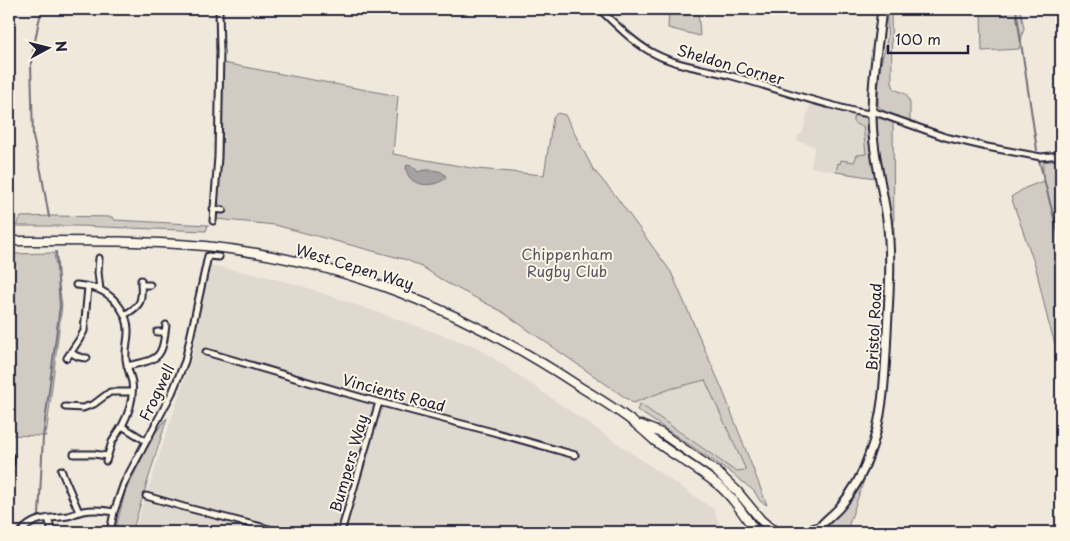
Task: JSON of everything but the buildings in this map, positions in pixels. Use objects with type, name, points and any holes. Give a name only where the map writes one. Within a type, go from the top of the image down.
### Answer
[{"type":"highway","name":"West Cepen Way","points":[[9,241],[155,242],[207,246],[293,260],[349,275],[428,303],[483,330],[548,366],[632,421],[656,441],[718,485],[733,501],[756,532]]},
{"type":"highway","name":"West Cepen Way","points":[[632,421],[661,433],[716,471],[737,491],[761,520],[778,532]]},
{"type":"main road","name":"Bristol Road","points":[[805,532],[818,529],[852,492],[872,447],[882,408],[889,303],[889,248],[887,220],[874,141],[872,112],[882,9]]},
{"type":"street","points":[[213,221],[218,157],[219,9]]},
{"type":"street","name":"Sheldon Corner","points":[[599,9],[641,46],[666,59],[730,75],[809,100],[851,110],[872,112],[945,137],[1040,157],[1061,155]]},
{"type":"street","points":[[213,209],[223,210]]},
{"type":"street","points":[[201,254],[219,257]]},
{"type":"street","name":"Frogwell","points":[[110,532],[114,512],[126,478],[172,393],[185,361],[208,256]]},
{"type":"street","points":[[100,258],[98,272],[100,290]]},
{"type":"street","points":[[124,315],[140,304],[142,297],[141,282],[150,285]]},
{"type":"street","points":[[76,285],[100,290],[112,299],[124,315],[128,332],[127,366],[132,392],[129,410],[114,439],[107,459],[95,454],[77,452]]},
{"type":"street","points":[[67,358],[84,330],[88,287]]},
{"type":"street","points":[[127,366],[146,362],[156,357],[162,348],[166,325]]},
{"type":"street","points":[[157,332],[165,332]]},
{"type":"street","points":[[71,352],[80,358],[87,358]]},
{"type":"street","name":"Vincients Road","points":[[206,352],[379,402],[575,455]]},
{"type":"street","points":[[65,407],[82,408],[96,403],[112,392],[132,392]]},
{"type":"street","name":"Bumpers Way","points":[[341,532],[379,402]]},
{"type":"street","points":[[122,426],[146,441]]},
{"type":"street","points":[[61,470],[79,512]]},
{"type":"street","points":[[146,496],[200,512],[281,532]]},
{"type":"street","points":[[21,532],[33,522],[48,518],[99,510],[114,512]]},
{"type":"street","points":[[48,518],[52,532]]},
{"type":"shaded area","points":[[810,105],[864,119],[873,178],[811,167],[815,146],[797,141],[799,134],[802,134]]},
{"type":"shaded area","points":[[406,166],[414,167],[418,172],[435,170],[442,172],[446,178],[441,182],[428,185],[415,182],[407,173]]},
{"type":"shaded area","points":[[209,265],[302,286],[477,347],[713,509],[723,532],[134,532],[193,354]]},
{"type":"shaded area","points":[[705,380],[747,470],[735,471],[640,404],[639,407],[633,403],[670,389]]},
{"type":"green space","points":[[669,9],[698,9],[700,36],[668,28]]},
{"type":"green space","points":[[887,9],[891,9],[892,82],[894,89],[906,94],[910,103],[910,120],[886,113],[878,106],[880,74],[886,47]]},
{"type":"green space","points":[[981,9],[1020,9],[1024,28],[1019,49],[982,51]]},
{"type":"green space","name":"Chippenham Rugby Club","points":[[223,63],[398,96],[393,154],[477,169],[544,175],[553,118],[557,113],[565,115],[593,169],[615,195],[671,272],[723,391],[767,505],[760,501],[754,491],[729,471],[637,410],[640,404],[735,471],[746,470],[705,380],[670,389],[633,403],[501,311],[407,260],[275,225],[216,219],[216,215],[223,212],[222,207],[217,201],[222,148]]},
{"type":"green space","points":[[856,114],[867,119],[875,178],[836,172],[838,163],[840,164],[841,160],[854,162],[857,155],[866,154],[863,126],[853,122]]},
{"type":"green space","points":[[881,116],[893,121],[894,240],[892,238],[889,206],[876,137],[877,120]]},
{"type":"green space","points":[[1061,160],[1061,404],[1055,375],[1060,372],[1055,344],[1036,268],[1011,197],[1025,188],[1043,181],[1043,162]]},
{"type":"green space","points":[[21,217],[112,217],[115,220],[208,225],[206,231],[78,226],[16,226]]},
{"type":"green space","points":[[54,253],[62,305],[46,436],[9,435],[9,254]]},
{"type":"green space","points":[[167,418],[132,532],[115,532],[125,492],[155,433]]},
{"type":"green space","points":[[868,468],[847,530],[851,532],[823,532],[858,487]]},
{"type":"waterway","points":[[42,9],[31,63],[33,137],[49,217]]},
{"type":"waterway","points":[[1016,9],[1037,150]]},
{"type":"waterway","points":[[1039,160],[1061,251]]},
{"type":"waterway","points":[[39,516],[43,437],[60,306],[56,252]]}]
